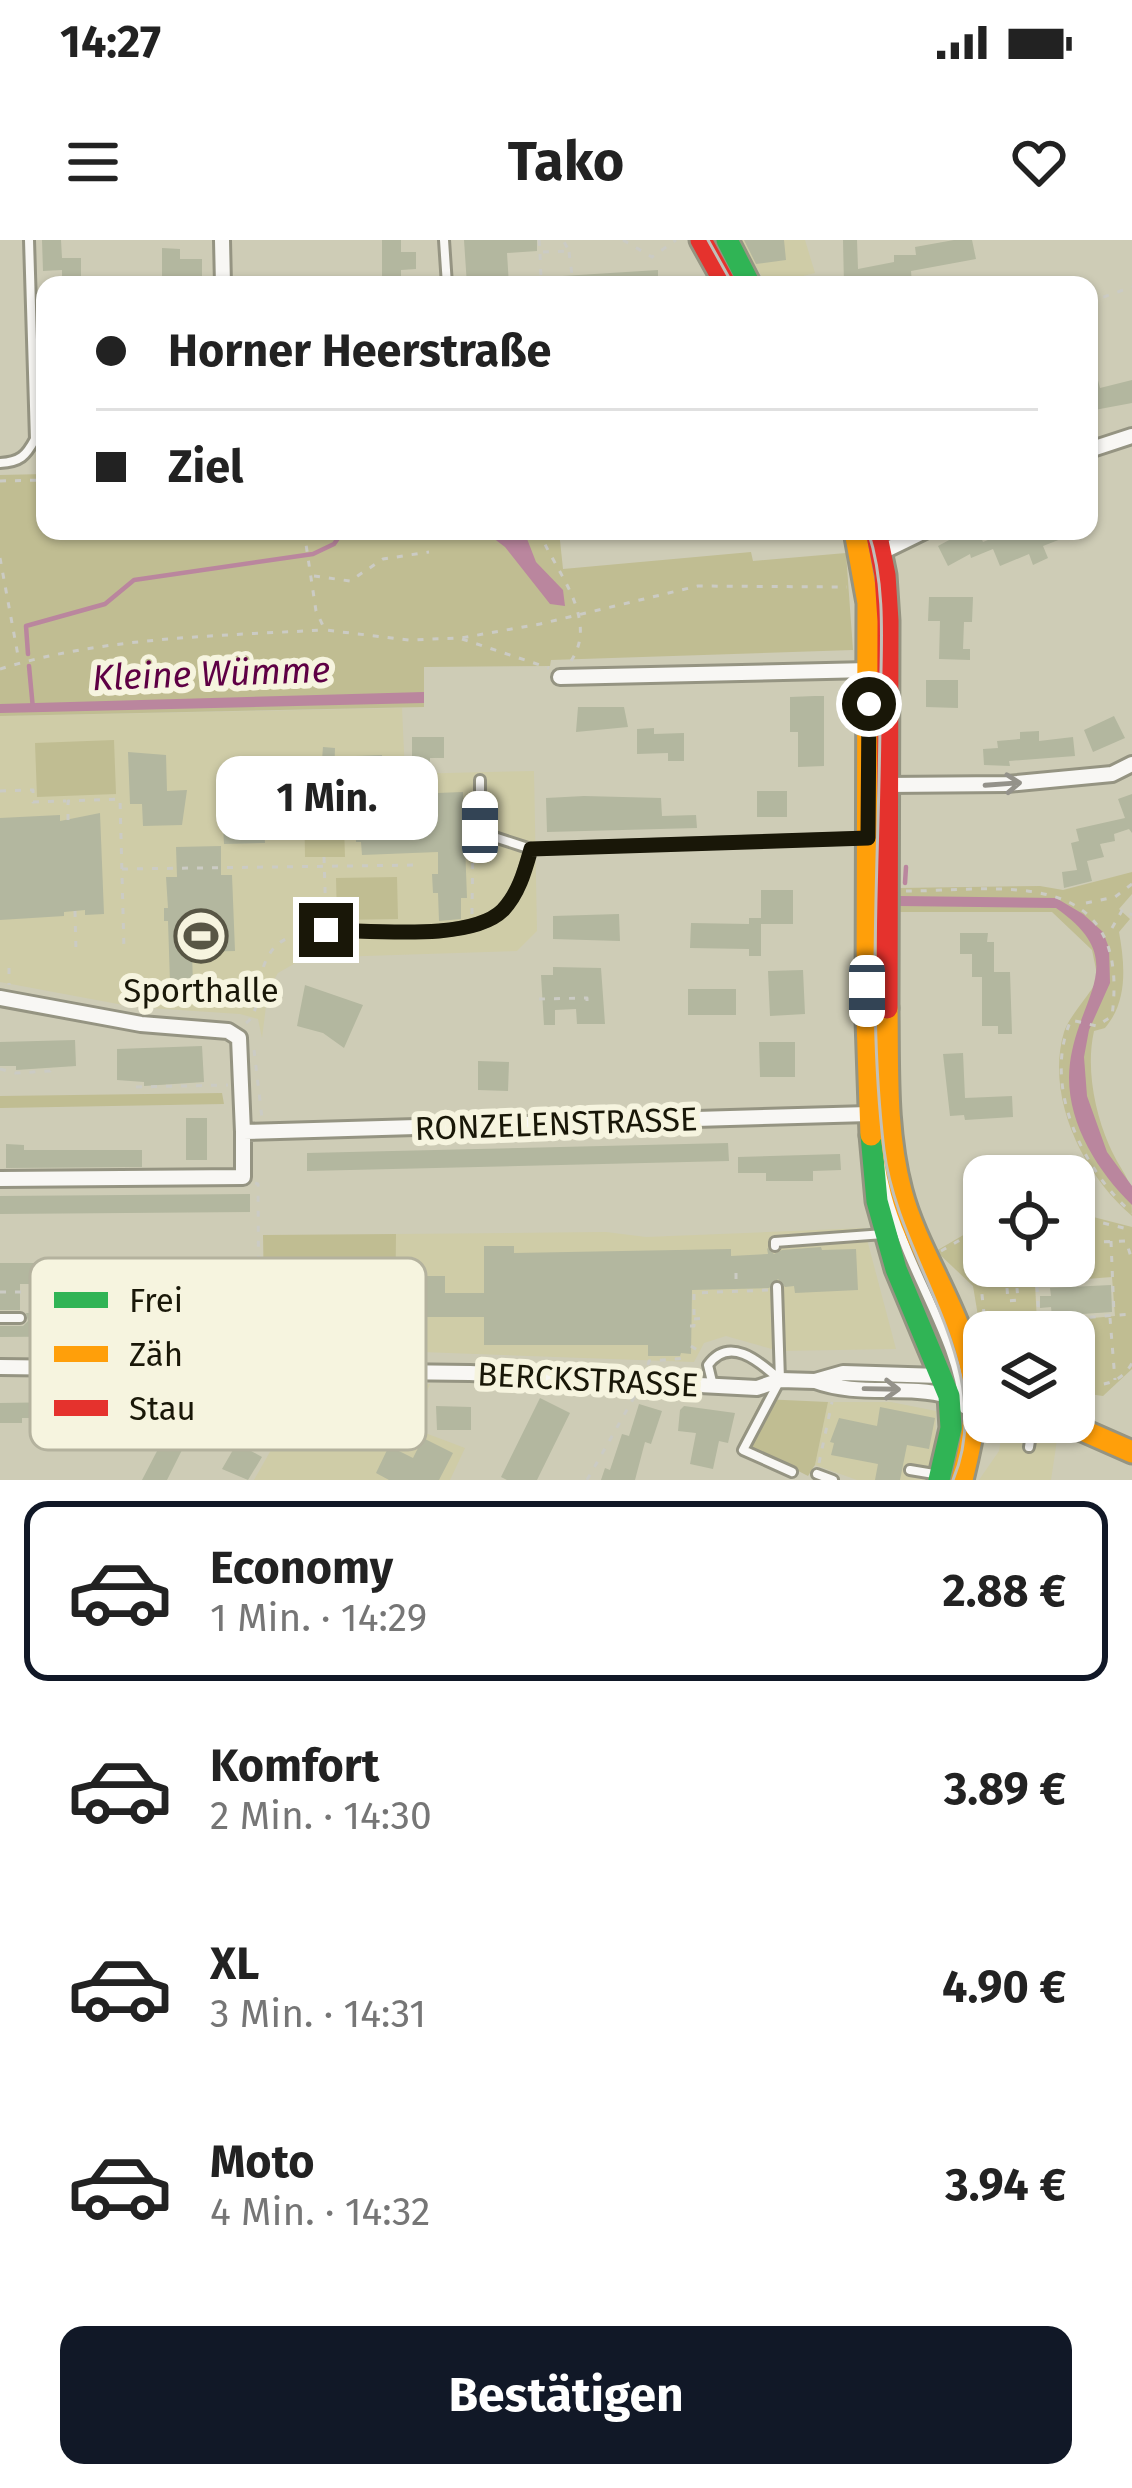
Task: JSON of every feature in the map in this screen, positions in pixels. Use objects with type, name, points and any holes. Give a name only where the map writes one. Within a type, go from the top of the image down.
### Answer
[{"type":"main road","points":[[701,240],[721,276]]},
{"type":"main road","points":[[727,240],[745,276]]},
{"type":"main road","points":[[857,540],[867,586],[868,1114],[877,1202],[885,1234],[963,1385]]},
{"type":"main road","points":[[879,542],[886,596],[891,1149],[906,1210],[963,1335]]},
{"type":"main road","points":[[948,1479],[951,1429],[963,1402]]},
{"type":"main road","points":[[1095,1437],[1102,1440]]},
{"type":"main road","points":[[1095,1438],[1132,1452]]},
{"type":"street","points":[[222,240],[223,276]]},
{"type":"street","points":[[1098,447],[1132,436]]},
{"type":"street","points":[[564,672],[869,670]]},
{"type":"street","points":[[886,784],[1007,784],[1112,774],[1132,764]]},
{"type":"street","points":[[0,1179],[243,1177],[238,1038],[228,1031],[141,1024],[5,992]]},
{"type":"street","name":"RONZELENSTRASSE","points":[[243,1132],[868,1114]]},
{"type":"street","name":"BERCKSTRASSE","points":[[0,1367],[30,1367]]},
{"type":"street","name":"BERCKSTRASSE","points":[[426,1372],[757,1388],[780,1380],[815,1381],[843,1373],[963,1392]]},
{"type":"street","name":"BERCKSTRASSE","points":[[815,1381],[835,1388],[963,1393]]},
{"type":"lane","points":[[0,463],[14,463],[26,456],[35,439],[29,240]]},
{"type":"lane","points":[[444,240],[446,276]]},
{"type":"lane","points":[[712,240],[731,276]]},
{"type":"lane","points":[[867,540],[876,580],[877,616],[874,1020],[881,1152],[900,1232],[963,1383]]},
{"type":"lane","points":[[479,780],[480,827],[488,836],[531,849],[868,838]]},
{"type":"lane","points":[[326,930],[473,927],[502,911],[521,883],[531,849]]},
{"type":"lane","points":[[775,1246],[775,1242],[885,1234]]},
{"type":"lane","points":[[777,1289],[780,1380],[743,1450],[793,1472]]},
{"type":"lane","points":[[0,1318],[20,1318]]},
{"type":"lane","points":[[712,1386],[708,1366],[717,1353],[736,1351],[780,1380]]},
{"type":"lane","points":[[1029,1447],[1030,1443]]},
{"type":"lane","points":[[910,1470],[948,1479]]},
{"type":"lane","points":[[817,1474],[833,1480]]},
{"type":"path","points":[[539,240],[541,276]]},
{"type":"path","points":[[563,240],[572,275]]},
{"type":"path","points":[[623,240],[653,259],[676,240]]},
{"type":"path","points":[[540,252],[569,250]]},
{"type":"path","points":[[1098,299],[1132,287]]},
{"type":"path","points":[[0,481],[36,480]]},
{"type":"path","points":[[306,540],[316,611],[325,630]]},
{"type":"path","points":[[460,638],[564,672],[577,654],[581,632],[566,579],[544,540]]},
{"type":"path","points":[[312,577],[320,574],[332,581],[350,580],[383,559],[429,552]]},
{"type":"path","points":[[0,558],[20,663]]},
{"type":"path","points":[[0,669],[143,644],[325,630],[409,640],[460,638],[698,586],[867,586]]},
{"type":"path","points":[[0,791],[33,790],[33,802],[120,799],[124,950]]},
{"type":"path","points":[[68,801],[68,820]]},
{"type":"path","points":[[473,927],[470,837],[480,827]]},
{"type":"path","points":[[238,1038],[258,1007],[256,986],[264,962],[296,933],[326,930],[324,857]]},
{"type":"path","points":[[122,869],[422,865]]},
{"type":"path","points":[[886,891],[1041,890],[1085,904],[1115,897],[1132,884]]},
{"type":"path","points":[[1115,897],[1132,915]]},
{"type":"path","points":[[1111,930],[1123,908]]},
{"type":"path","points":[[75,911],[76,952]]},
{"type":"path","points":[[1103,917],[1115,942]]},
{"type":"path","points":[[1118,959],[1112,1016],[1096,1026],[1071,1020],[1063,1053],[1063,1083],[1070,1116],[1093,1167],[1132,1213]]},
{"type":"path","points":[[5,992],[9,968]]},
{"type":"path","points":[[539,999],[587,998],[587,1006]]},
{"type":"path","points":[[0,1069],[50,1071],[51,1066]]},
{"type":"path","points":[[136,1087],[242,1085]]},
{"type":"path","points":[[243,1177],[258,1184],[258,1258]]},
{"type":"path","points":[[1095,1221],[1132,1230]]},
{"type":"path","points":[[928,1258],[963,1238]]},
{"type":"path","points":[[1095,1242],[1126,1240],[1132,1260]]},
{"type":"path","points":[[1111,1241],[1114,1382]]},
{"type":"path","points":[[736,1273],[736,1284]]},
{"type":"path","points":[[1007,1288],[1008,1301],[1018,1300],[1017,1288]]},
{"type":"path","points":[[690,1326],[694,1326],[694,1293],[777,1289]]},
{"type":"path","points":[[1095,1317],[1132,1314]]},
{"type":"path","points":[[693,1315],[709,1318]]},
{"type":"path","points":[[648,1365],[649,1361],[687,1358]]},
{"type":"path","points":[[1095,1384],[1114,1382],[1132,1363]]},
{"type":"path","points":[[587,1480],[644,1383]]},
{"type":"path","points":[[817,1474],[835,1388]]},
{"type":"path","points":[[827,1425],[836,1426]]},
{"type":"shaded area","points":[[740,240],[805,240],[815,273],[762,276]]},
{"type":"shaded area","points":[[36,474],[36,540],[560,540],[563,569],[751,552],[753,561],[846,553],[853,650],[551,660],[550,666],[424,667],[424,707],[0,716],[0,475]]},
{"type":"shaded area","points":[[496,540],[527,540],[536,562],[563,590],[565,606],[550,604]]},
{"type":"shaded area","points":[[424,692],[424,703],[0,713],[0,704]]},
{"type":"shaded area","points":[[402,708],[405,774],[534,771],[537,931],[517,951],[304,958],[278,973],[268,990],[262,1038],[258,1019],[240,1014],[134,1007],[0,982],[0,716]]},
{"type":"shaded area","points":[[114,740],[116,794],[37,797],[35,743]]},
{"type":"shaded area","points":[[343,794],[345,857],[305,857],[304,795]]},
{"type":"shaded area","points":[[1132,872],[1132,894],[1119,909],[1130,919],[1119,932],[1121,994],[1105,1028],[1094,1031],[1091,1059],[1099,1117],[1129,1184],[1132,1216],[1095,1174],[1095,1155],[1083,1155],[1072,1133],[1060,1082],[1064,1032],[1098,979],[1092,950],[1052,912],[900,912],[900,888],[1040,886],[1063,890]]},
{"type":"shaded area","points":[[397,877],[398,919],[337,920],[336,878]]},
{"type":"shaded area","points":[[900,896],[1056,898],[1103,932],[1109,948],[1110,983],[1089,1030],[1084,1057],[1087,1096],[1107,1152],[1132,1186],[1132,1205],[1092,1155],[1072,1102],[1070,1063],[1096,962],[1092,945],[1079,927],[1056,908],[900,906]]},
{"type":"shaded area","points":[[222,1093],[224,1104],[0,1108],[0,1096]]},
{"type":"shaded area","points":[[1095,1217],[1132,1227],[1132,1369],[1103,1396],[1095,1395],[1095,1318],[1115,1316],[1112,1277],[1095,1278]]},
{"type":"shaded area","points":[[864,1228],[896,1349],[779,1351],[726,1336],[704,1343],[694,1362],[426,1352],[426,1258],[396,1258],[396,1234],[606,1232],[646,1237]]},
{"type":"shaded area","points":[[396,1234],[396,1258],[263,1258],[263,1235]]},
{"type":"shaded area","points":[[963,1235],[963,1277],[936,1251]]},
{"type":"shaded area","points":[[973,1287],[1035,1287],[1036,1311],[977,1311]]},
{"type":"shaded area","points":[[762,1399],[828,1402],[815,1465],[808,1476],[740,1441]]},
{"type":"shaded area","points":[[828,1402],[891,1402],[936,1411],[935,1448],[925,1480],[857,1480],[815,1465]]},
{"type":"shaded area","points":[[426,1433],[465,1448],[450,1480],[254,1480],[271,1450],[426,1450]]},
{"type":"shaded area","points":[[1000,1443],[1057,1443],[1051,1480],[979,1480]]},
{"type":"building","points":[[42,240],[61,240],[62,258],[81,258],[81,276],[43,271]]},
{"type":"building","points":[[382,240],[401,240],[401,252],[416,252],[416,269],[401,270],[401,276],[382,276]]},
{"type":"building","points":[[464,240],[537,240],[537,251],[507,253],[508,276],[466,276]]},
{"type":"building","points":[[744,240],[784,240],[786,260],[756,264]]},
{"type":"building","points":[[843,240],[857,240],[858,269],[894,262],[894,255],[916,255],[915,247],[954,240],[972,240],[976,259],[911,271],[911,276],[844,276]]},
{"type":"building","points":[[162,248],[180,249],[180,259],[202,259],[202,276],[162,276]]},
{"type":"building","points":[[658,270],[658,276],[563,276]]},
{"type":"building","points":[[1098,380],[1100,388],[1132,380],[1132,403],[1098,409]]},
{"type":"building","points":[[949,540],[1058,540],[1043,546],[1048,558],[1033,565],[1029,554],[1000,566],[993,549],[948,566],[938,546]]},
{"type":"building","points":[[929,597],[973,597],[972,622],[964,622],[963,649],[970,649],[970,660],[939,659],[940,621],[928,621]]},
{"type":"building","points":[[926,680],[958,680],[958,708],[926,707]]},
{"type":"building","points":[[824,696],[824,766],[798,767],[798,732],[790,732],[790,697]]},
{"type":"building","points":[[578,707],[624,707],[628,727],[576,732]]},
{"type":"building","points":[[1114,716],[1125,738],[1093,752],[1084,730]]},
{"type":"building","points":[[654,728],[654,734],[684,733],[684,761],[668,761],[668,753],[637,754],[637,729]]},
{"type":"building","points":[[1039,731],[1039,741],[1073,737],[1075,756],[984,765],[983,749],[998,748],[997,741],[1020,739],[1020,732]]},
{"type":"building","points":[[412,737],[444,737],[444,758],[430,758],[430,771],[412,771]]},
{"type":"building","points":[[323,747],[335,748],[334,779],[292,778],[293,759],[322,760]]},
{"type":"building","points":[[128,752],[166,755],[167,791],[187,790],[182,825],[143,826],[142,804],[130,804]]},
{"type":"building","points":[[382,755],[387,832],[431,830],[430,805],[437,805],[437,793],[463,792],[467,898],[461,898],[461,919],[439,921],[432,874],[438,874],[438,852],[362,855],[361,842],[356,842],[356,756]]},
{"type":"building","points":[[757,791],[787,791],[787,817],[757,817]]},
{"type":"building","points":[[1132,794],[1132,833],[1129,829],[1114,834],[1115,841],[1100,844],[1104,857],[1087,861],[1092,881],[1064,888],[1062,872],[1077,870],[1071,843],[1079,841],[1076,829],[1125,818],[1118,799]]},
{"type":"building","points":[[546,798],[661,798],[662,816],[696,815],[697,828],[547,832]]},
{"type":"building","points":[[100,813],[104,914],[85,915],[85,910],[0,920],[0,818],[60,815],[60,821]]},
{"type":"building","points":[[264,825],[265,843],[224,844],[223,826]]},
{"type":"building","name":"Sporthalle","points":[[221,846],[221,875],[232,875],[235,951],[192,952],[193,985],[170,982],[164,908],[168,908],[166,877],[177,877],[176,847]]},
{"type":"building","points":[[761,890],[793,890],[793,924],[761,924]]},
{"type":"building","points":[[619,914],[620,941],[553,939],[553,916]]},
{"type":"building","points":[[749,918],[761,918],[761,956],[749,956],[749,949],[690,948],[691,923],[749,924]]},
{"type":"building","points":[[960,933],[988,933],[987,942],[994,942],[994,972],[1010,972],[1012,1034],[998,1034],[998,1026],[982,1026],[982,977],[972,977],[972,954],[960,954]]},
{"type":"building","points":[[553,967],[601,968],[605,1024],[577,1024],[576,1009],[555,1010],[555,1025],[544,1025],[541,975],[553,975]]},
{"type":"building","points":[[803,970],[805,1014],[770,1016],[768,971]]},
{"type":"building","points":[[305,985],[363,1005],[344,1048],[323,1033],[297,1026]]},
{"type":"building","points":[[688,989],[736,989],[736,1015],[688,1015]]},
{"type":"building","points":[[75,1040],[76,1066],[16,1070],[16,1066],[0,1066],[0,1042]]},
{"type":"building","points":[[759,1042],[795,1042],[795,1077],[760,1077]]},
{"type":"building","points":[[202,1046],[204,1082],[144,1086],[144,1082],[117,1080],[117,1049]]},
{"type":"building","points":[[963,1053],[965,1098],[1012,1096],[1013,1117],[965,1120],[964,1115],[950,1116],[943,1054]]},
{"type":"building","points":[[478,1061],[509,1062],[508,1091],[478,1090]]},
{"type":"building","points":[[186,1118],[207,1118],[207,1160],[186,1160]]},
{"type":"building","points":[[728,1143],[729,1161],[307,1171],[307,1153]]},
{"type":"building","points":[[6,1144],[24,1145],[24,1150],[142,1150],[142,1167],[6,1168]]},
{"type":"building","points":[[840,1154],[841,1170],[813,1171],[813,1181],[766,1181],[766,1173],[738,1173],[738,1157]]},
{"type":"building","points":[[250,1194],[250,1212],[0,1214],[0,1196]]},
{"type":"building","points":[[484,1246],[514,1246],[514,1253],[731,1249],[731,1256],[768,1254],[767,1248],[774,1254],[821,1247],[856,1249],[858,1290],[795,1293],[794,1286],[785,1287],[778,1279],[769,1288],[692,1290],[691,1354],[680,1356],[648,1356],[648,1345],[484,1345],[484,1317],[426,1317],[426,1276],[445,1276],[445,1293],[484,1293]]},
{"type":"building","points":[[0,1263],[30,1263],[30,1284],[20,1284],[20,1310],[0,1310]]},
{"type":"building","points":[[1111,1285],[1112,1312],[1040,1308],[1040,1296],[1051,1296],[1050,1288]]},
{"type":"building","points":[[26,1313],[30,1313],[30,1337],[0,1337],[0,1326],[23,1326],[28,1321]]},
{"type":"building","points":[[540,1398],[570,1413],[537,1480],[507,1480],[501,1477]]},
{"type":"building","points":[[0,1403],[30,1403],[30,1418],[22,1418],[22,1423],[0,1423]]},
{"type":"building","points":[[639,1404],[662,1411],[651,1444],[645,1442],[635,1480],[601,1480],[605,1468],[610,1470],[622,1434],[629,1436]]},
{"type":"building","points":[[436,1406],[471,1407],[471,1430],[437,1430]]},
{"type":"building","points":[[684,1406],[735,1413],[728,1443],[719,1441],[713,1469],[690,1464],[696,1433],[678,1431]]},
{"type":"building","points":[[880,1407],[935,1418],[929,1449],[907,1445],[900,1480],[875,1480],[878,1464],[831,1455],[834,1443],[830,1442],[839,1418],[877,1426]]},
{"type":"building","points":[[426,1440],[453,1453],[439,1480],[389,1480],[376,1473],[387,1450],[413,1458],[417,1450],[426,1450]]},
{"type":"building","points":[[158,1450],[182,1450],[167,1480],[142,1480]]},
{"type":"building","points":[[233,1450],[250,1450],[262,1457],[248,1480],[222,1469]]},
{"type":"waterway","points":[[28,654],[26,626],[105,604],[134,580],[313,554],[337,540]]},
{"type":"waterway","points":[[29,666],[33,709]]},
{"type":"waterway","points":[[905,883],[906,867]]},
{"type":"tram line","points":[[708,240],[728,276]]},
{"type":"tram line","points":[[870,540],[882,625],[875,936],[879,1097],[893,1192],[956,1356],[964,1397],[964,1438],[953,1480]]},
{"type":"traffic: fast","points":[[727,240],[745,276]]},
{"type":"traffic: fast","points":[[871,1135],[877,1201],[896,1269],[949,1396],[951,1428],[939,1480]]},
{"type":"traffic: slow","points":[[857,540],[868,603],[871,1135]]},
{"type":"traffic: slow","points":[[887,1008],[890,1123],[901,1191],[970,1363],[974,1412],[962,1480]]},
{"type":"traffic: slow","points":[[1095,1436],[1132,1452]]},
{"type":"traffic: jam","points":[[701,240],[721,276]]},
{"type":"traffic: jam","points":[[878,540],[888,621],[887,1008]]},
{"type":"place","name":"Sporthalle","points":[[201,936]]},
{"type":"route","points":[[326,930],[475,927],[502,911],[521,883],[531,849],[868,838],[869,704]]},
{"type":"water label","name":"Kleine Wümme","points":[[211,673]]}]
